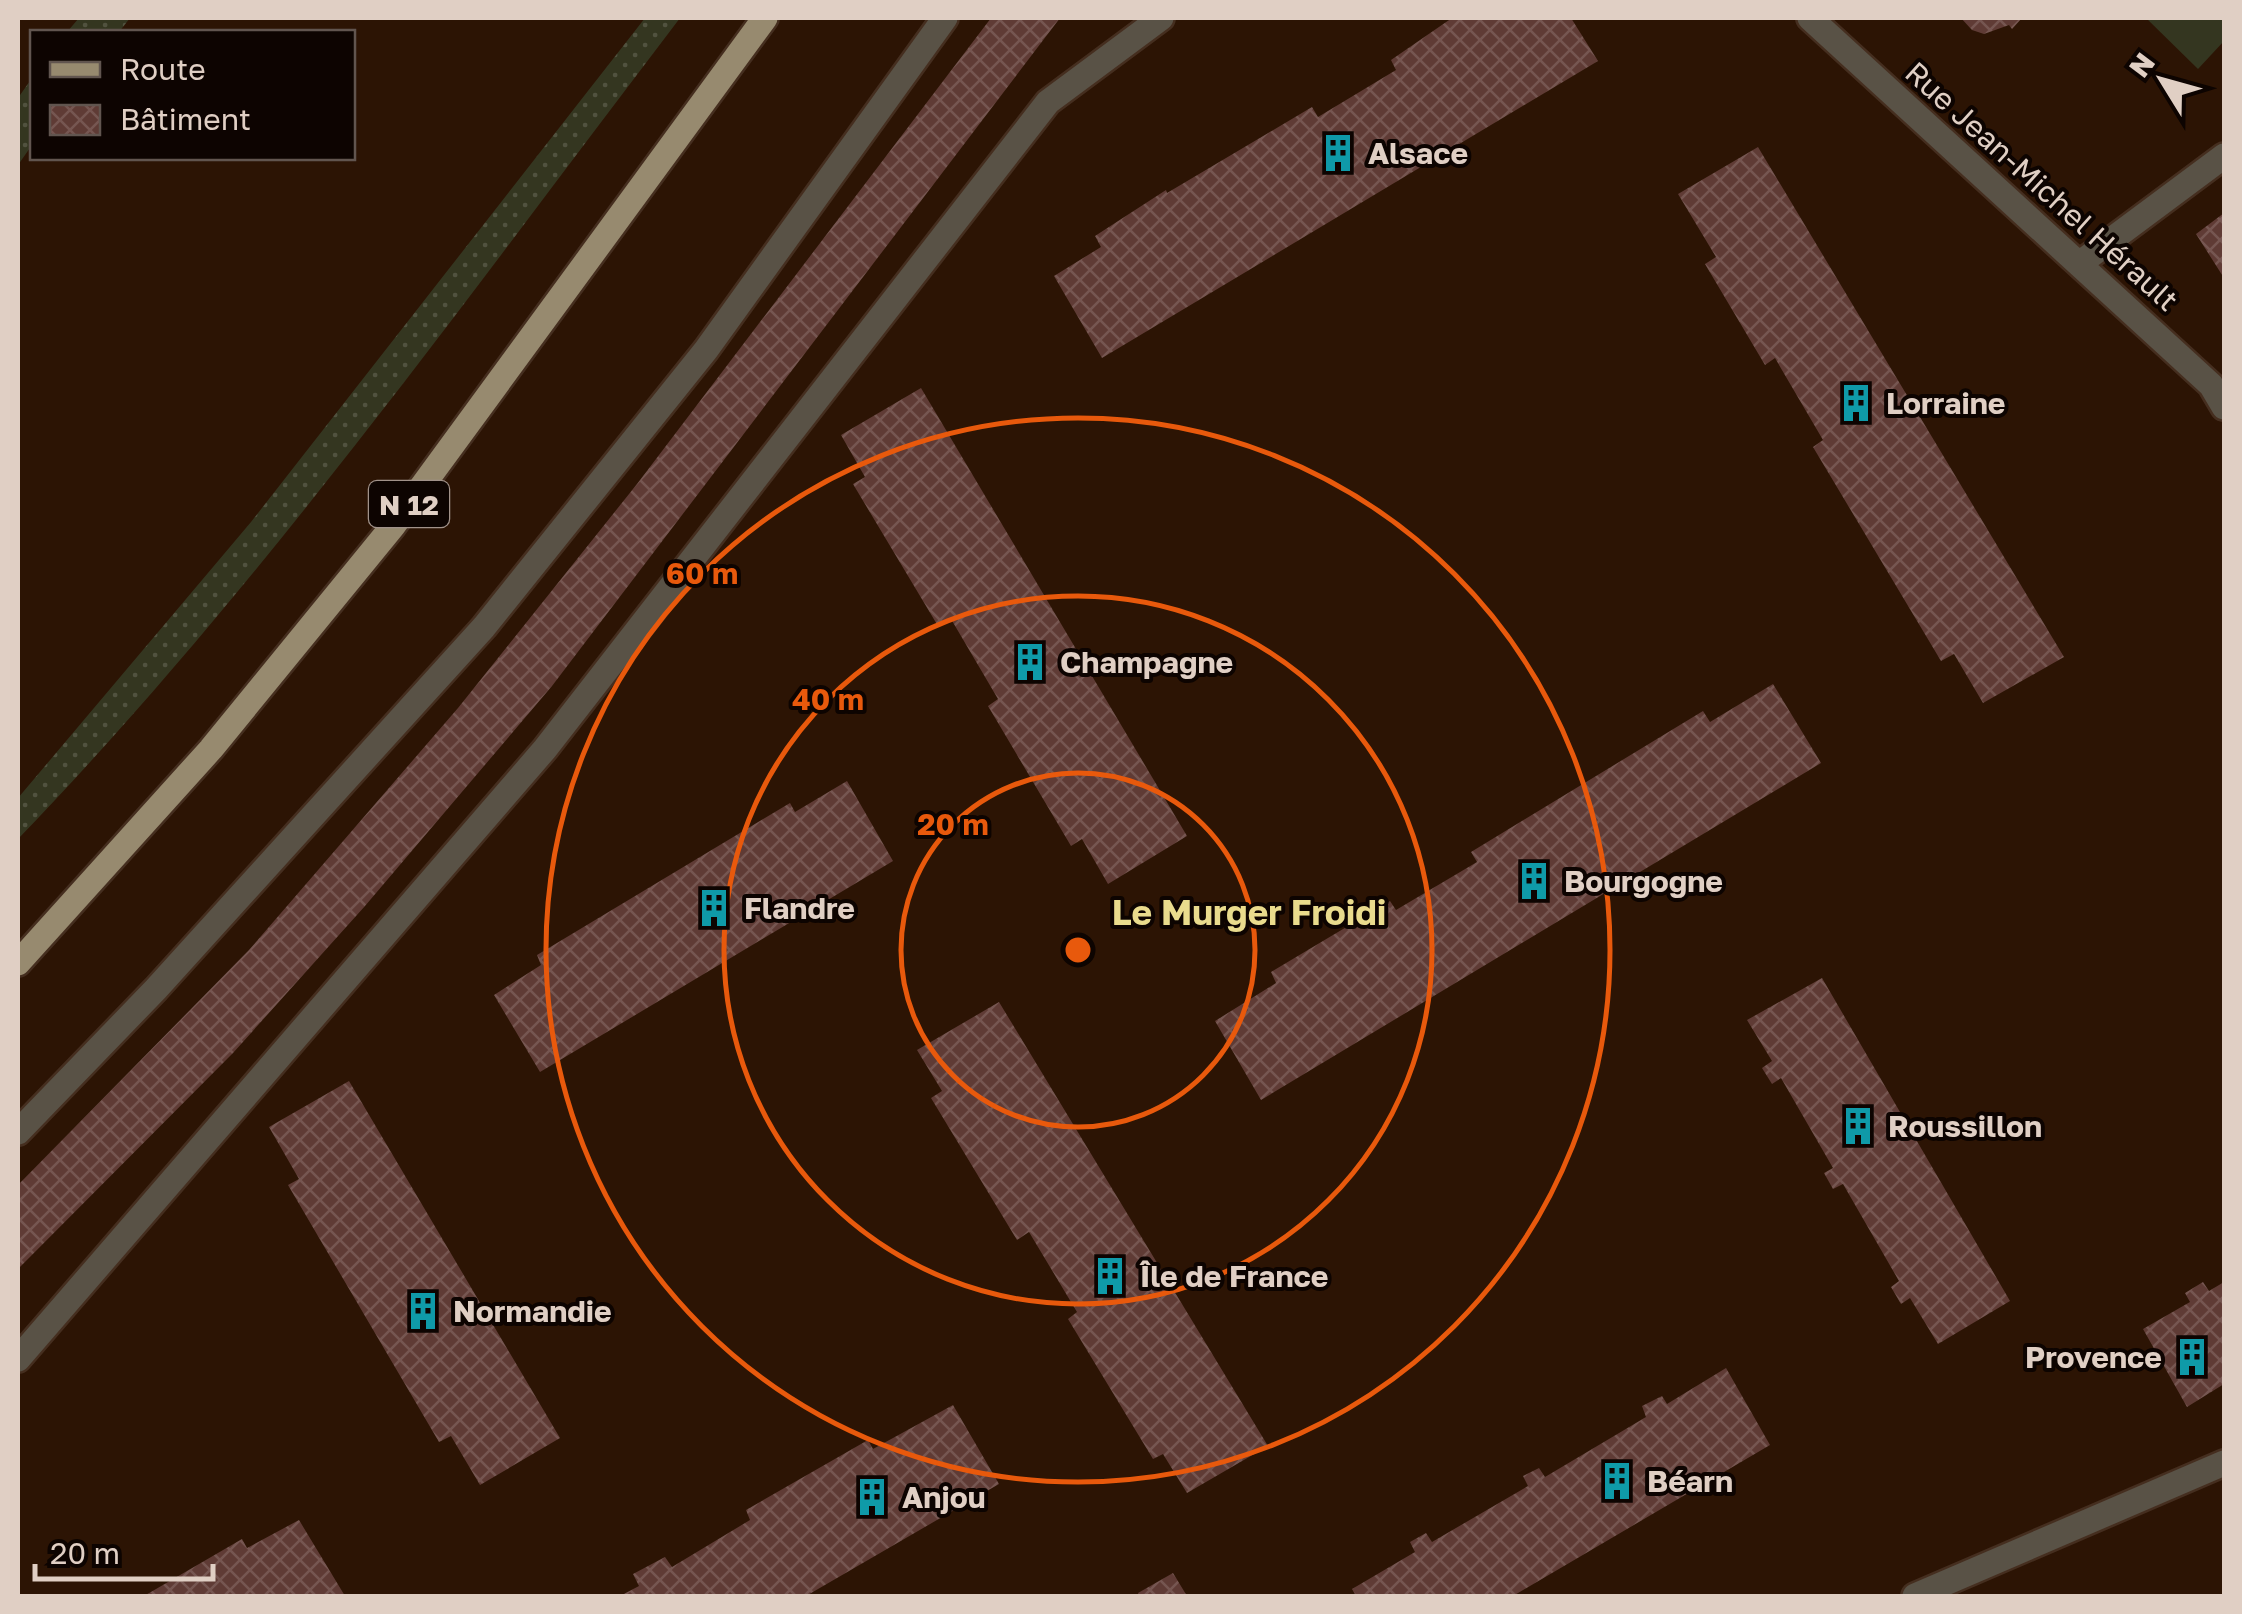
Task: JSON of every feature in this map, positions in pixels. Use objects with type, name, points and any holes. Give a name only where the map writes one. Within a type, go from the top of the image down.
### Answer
[{"type":"main road","name":"N 12","points":[[18,963],[211,749],[392,526],[765,18]]},
{"type":"street","points":[[18,1132],[156,989],[484,627],[706,350],[945,18]]},
{"type":"street","points":[[18,1359],[546,749],[1048,102],[1161,18]]},
{"type":"street","name":"Rue Jean-Michel Hérault","points":[[1810,18],[2220,390]]},
{"type":"street","points":[[2079,264],[2224,156]]},
{"type":"street","points":[[1915,1596],[2224,1464]]},
{"type":"green space","points":[[79,18],[130,18],[121,30],[69,30]]},
{"type":"green space","points":[[645,18],[680,18],[278,542],[108,743],[18,839],[18,798],[251,522]]},
{"type":"green space","points":[[2146,18],[2224,18],[2224,41],[2198,69]]},
{"type":"green space","points":[[30,81],[30,148],[18,165],[18,98]]},
{"type":"building","points":[[991,18],[1060,18],[552,686],[365,906],[233,1053],[18,1269],[18,1185],[249,950],[458,708],[637,484]]},
{"type":"building","name":"Alsace","points":[[1452,18],[1571,18],[1598,61],[1102,358],[1054,276],[1101,247],[1095,236],[1166,190],[1167,193],[1312,107],[1318,117],[1396,70],[1391,60]]},
{"type":"building","points":[[1961,18],[2022,18],[2012,29],[2009,25],[1984,34],[1972,30]]},
{"type":"building","name":"Lorraine","points":[[1758,147],[2064,657],[1983,703],[1954,654],[1941,661],[1813,447],[1823,440],[1775,358],[1765,365],[1705,264],[1716,257],[1678,194]]},
{"type":"building","points":[[2224,213],[2224,278],[2196,234]]},
{"type":"building","name":"Champagne","points":[[921,388],[1187,836],[1108,884],[1082,839],[1071,846],[988,706],[998,699],[951,619],[938,626],[853,484],[865,477],[841,435]]},
{"type":"building","name":"Bourgogne","points":[[1773,684],[1821,763],[1261,1100],[1215,1021],[1276,983],[1271,972],[1390,901],[1396,910],[1477,862],[1471,852],[1703,711],[1710,722]]},
{"type":"building","name":"Flandre","points":[[847,781],[893,861],[540,1072],[494,995],[541,965],[537,955],[790,803],[795,812]]},
{"type":"building","name":"Roussillon","points":[[1822,978],[2010,1301],[1938,1344],[1910,1298],[1901,1304],[1891,1287],[1899,1281],[1843,1184],[1833,1189],[1824,1173],[1833,1168],[1781,1078],[1772,1084],[1762,1068],[1772,1061],[1747,1020]]},
{"type":"building","name":"Île de France","points":[[999,1002],[1268,1446],[1187,1493],[1163,1454],[1153,1459],[1068,1319],[1077,1312],[1029,1232],[1017,1240],[931,1098],[942,1091],[917,1050]]},
{"type":"building","name":"Normandie","points":[[349,1081],[560,1438],[480,1485],[451,1436],[439,1442],[288,1185],[299,1179],[269,1127]]},
{"type":"building","name":"Provence","points":[[2203,1282],[2209,1291],[2224,1282],[2224,1384],[2187,1407],[2143,1329],[2190,1302],[2185,1293]]},
{"type":"building","name":"Béarn","points":[[1726,1368],[1770,1445],[1513,1596],[1356,1596],[1352,1589],[1415,1552],[1410,1542],[1426,1533],[1432,1542],[1528,1486],[1523,1476],[1539,1468],[1545,1477],[1646,1417],[1642,1406],[1662,1396],[1667,1404]]},
{"type":"building","name":"Anjou","points":[[953,1405],[999,1484],[806,1596],[620,1596],[639,1586],[633,1574],[665,1557],[672,1567],[750,1520],[746,1510],[868,1440],[873,1449]]},
{"type":"building","points":[[299,1520],[345,1596],[144,1596],[242,1539],[247,1548]]},
{"type":"building","points":[[1173,1573],[1187,1596],[1139,1596],[1138,1593]]},
{"type":"place","name":"Alsace","points":[[1338,153]]},
{"type":"place","name":"Lorraine","points":[[1856,403]]},
{"type":"place","name":"Champagne","points":[[1030,662]]},
{"type":"place","name":"Bourgogne","points":[[1534,881]]},
{"type":"place","name":"Flandre","points":[[714,908]]},
{"type":"place","name":"Roussillon","points":[[1858,1126]]},
{"type":"place","name":"Île de France","points":[[1110,1276]]},
{"type":"place","name":"Normandie","points":[[423,1311]]},
{"type":"place","name":"Provence","points":[[2192,1357]]},
{"type":"place","name":"Béarn","points":[[1617,1481]]},
{"type":"place","name":"Anjou","points":[[872,1497]]},
{"type":"district","name":"Le Murger Froidi","points":[[1249,912]]}]
